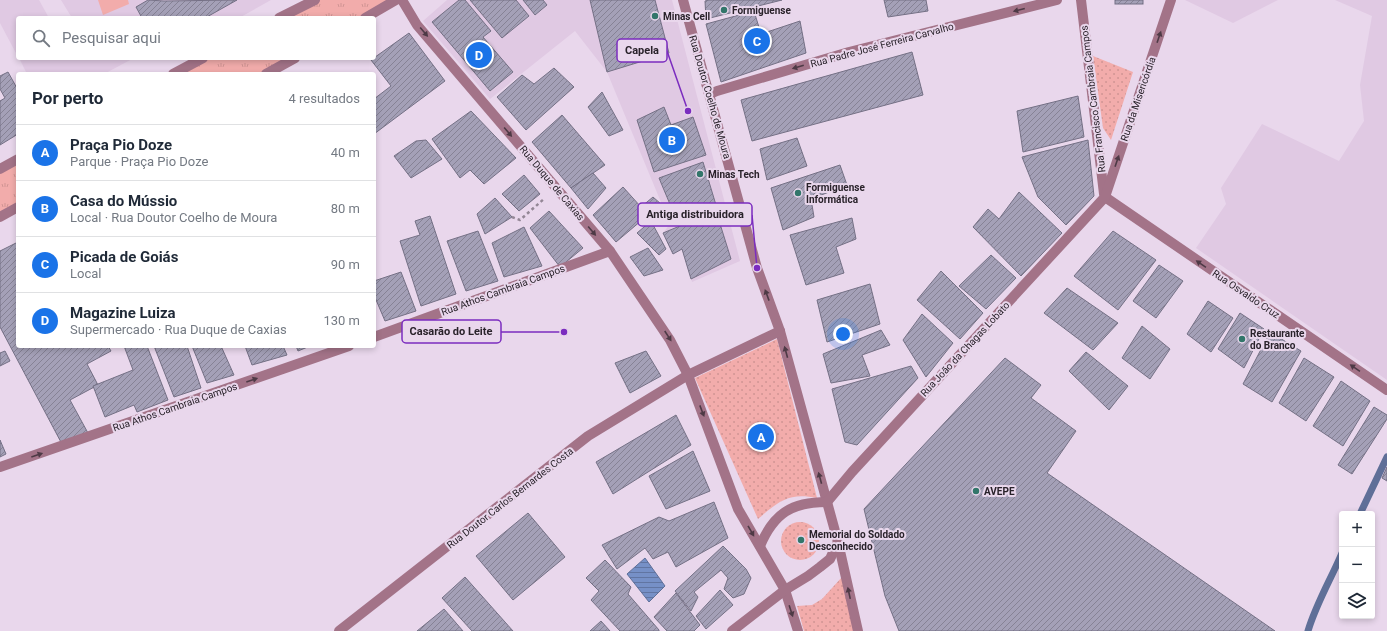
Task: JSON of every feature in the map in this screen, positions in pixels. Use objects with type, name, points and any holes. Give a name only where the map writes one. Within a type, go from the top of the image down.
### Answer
[{"type":"street","points":[[283,16],[315,0]]},
{"type":"street","points":[[368,16],[396,0]]},
{"type":"street","name":"Rua Duque de Caxias","points":[[402,0],[417,25],[610,251],[670,340],[688,375],[738,509],[760,546]]},
{"type":"street","name":"Rua Doutor Coelho de Moura","points":[[683,0],[758,268],[780,331],[827,502]]},
{"type":"street","name":"Rua Padre José Ferreira Carvalho","points":[[710,94],[849,52],[1057,0]]},
{"type":"street","name":"Rua Francisco Cambraia Campos","points":[[1081,0],[1105,198]]},
{"type":"street","name":"Rua da Misericórdia","points":[[1105,198],[1171,0]]},
{"type":"street","points":[[177,72],[199,60]]},
{"type":"street","points":[[268,72],[280,62]]},
{"type":"street","points":[[0,169],[16,160]]},
{"type":"street","name":"Rua Osvaldo Cruz","points":[[1105,198],[1387,390]]},
{"type":"street","name":"Rua João da Chagas Lobato","points":[[827,502],[852,472],[1105,198]]},
{"type":"street","points":[[0,217],[16,208]]},
{"type":"street","name":"Rua Athos Cambraia Campos","points":[[376,336],[610,251]]},
{"type":"street","name":"Rua Doutor Carlos Bernardes Costa","points":[[339,631],[588,436],[688,375],[780,331]]},
{"type":"street","name":"Rua Athos Cambraia Campos","points":[[0,467],[343,348]]},
{"type":"street","points":[[798,631],[785,590],[760,546],[765,533],[779,517],[788,510],[811,502],[827,502],[838,542],[858,631]]},
{"type":"street","points":[[732,631],[785,590],[808,576],[830,559],[838,542]]},
{"type":"path","points":[[512,217],[520,220],[556,188]]},
{"type":"shaded area","points":[[0,0],[39,0],[48,16],[16,16],[16,53],[0,23]]},
{"type":"shaded area","points":[[61,0],[271,0],[243,16],[71,16]]},
{"type":"shaded area","points":[[447,0],[672,0],[740,261],[692,282],[682,249],[673,254],[663,233],[670,224],[607,72],[575,31],[490,99],[423,21]]},
{"type":"shaded area","points":[[1185,0],[1278,0],[1233,23]]},
{"type":"shaded area","points":[[1335,0],[1387,0],[1387,380],[1196,248],[1226,204],[1221,188],[1262,124],[1339,161],[1364,121],[1360,85],[1372,16]]},
{"type":"shaded area","points":[[20,60],[130,60],[108,72],[26,72]]},
{"type":"green space","points":[[98,0],[128,0],[129,4],[103,15]]},
{"type":"green space","points":[[317,0],[395,0],[367,16],[287,16]]},
{"type":"green space","points":[[1093,56],[1133,72],[1111,140],[1103,128]]},
{"type":"green space","points":[[201,60],[287,60],[266,72],[178,72]]},
{"type":"green space","points":[[16,161],[16,206],[0,214],[0,170]]},
{"type":"green space","points":[[777,339],[817,498],[807,496],[792,497],[772,507],[758,519],[695,378]]},
{"type":"green space","points":[[796,522],[804,522],[811,525],[816,530],[819,541],[816,552],[811,557],[804,560],[796,560],[789,557],[784,552],[781,545],[781,537],[784,530],[789,525]]},
{"type":"green space","points":[[842,577],[854,631],[804,631],[797,606],[812,605],[822,599]]},
{"type":"water","points":[[645,558],[665,586],[649,602],[627,574]]},
{"type":"building","points":[[148,0],[237,0],[209,16],[141,16],[136,7]]},
{"type":"building","points":[[459,0],[465,0],[491,31],[483,37],[513,72],[490,91],[432,22]]},
{"type":"building","points":[[470,0],[516,0],[529,16],[502,38]]},
{"type":"building","points":[[523,0],[543,0],[547,5],[535,15]]},
{"type":"building","points":[[590,0],[655,0],[669,53],[607,72]]},
{"type":"building","name":"Formiguense","points":[[782,0],[706,19],[705,1]]},
{"type":"building","points":[[884,0],[926,0],[928,11],[888,17]]},
{"type":"building","points":[[1115,0],[1143,0],[1143,4],[1115,4]]},
{"type":"building","points":[[754,11],[761,34],[800,21],[806,53],[721,82],[706,24]]},
{"type":"building","points":[[409,33],[445,81],[376,133],[376,97],[391,86],[371,60],[376,60],[376,56]]},
{"type":"building","points":[[912,52],[923,95],[752,141],[741,100]]},
{"type":"building","points":[[554,68],[574,87],[526,130],[497,97],[522,75],[534,84]]},
{"type":"building","points":[[8,72],[16,86],[16,135],[0,145],[0,101],[5,98],[0,89],[0,76]]},
{"type":"building","points":[[602,92],[623,130],[609,136],[588,107]]},
{"type":"building","points":[[1078,96],[1084,137],[1023,152],[1017,111]]},
{"type":"building","points":[[664,107],[671,125],[693,117],[706,155],[654,172],[637,120]]},
{"type":"building","points":[[471,111],[516,158],[484,184],[470,170],[460,178],[432,139]]},
{"type":"building","points":[[562,115],[605,165],[571,188],[532,142]]},
{"type":"building","points":[[797,138],[807,166],[767,180],[760,149]]},
{"type":"building","points":[[426,140],[442,159],[411,178],[394,156],[416,141]]},
{"type":"building","points":[[1088,140],[1094,196],[1066,225],[1038,197],[1022,157]]},
{"type":"building","points":[[703,162],[716,205],[677,221],[659,178]]},
{"type":"building","name":"Formiguense Informática","points":[[840,165],[847,185],[811,199],[814,217],[783,230],[771,188]]},
{"type":"building","points":[[593,173],[606,188],[588,209],[571,188]]},
{"type":"building","points":[[524,175],[540,194],[519,211],[502,194]]},
{"type":"building","points":[[623,187],[641,207],[653,197],[661,204],[616,242],[593,215]]},
{"type":"building","points":[[1019,192],[1062,233],[1021,276],[973,227],[988,209],[999,219]]},
{"type":"building","points":[[495,198],[512,217],[485,234],[477,214]]},
{"type":"building","points":[[549,211],[583,248],[560,267],[530,228]]},
{"type":"building","points":[[716,211],[731,259],[691,279],[682,249],[673,254],[663,233]]},
{"type":"building","points":[[430,216],[456,294],[421,306],[400,241],[420,235],[415,221]]},
{"type":"building","points":[[852,218],[856,239],[836,247],[844,273],[806,285],[790,235]]},
{"type":"building","points":[[651,221],[666,249],[659,255],[637,233]]},
{"type":"building","points":[[524,227],[542,266],[504,277],[492,243]]},
{"type":"building","points":[[478,231],[498,281],[466,291],[447,241]]},
{"type":"building","points":[[1113,231],[1156,260],[1118,310],[1074,276]]},
{"type":"building","points":[[16,243],[16,348],[109,348],[111,351],[87,364],[98,385],[70,400],[88,433],[63,446],[0,327],[0,251]]},
{"type":"building","points":[[648,248],[663,270],[644,276],[630,257]]},
{"type":"building","points":[[991,255],[1016,278],[986,309],[959,286]]},
{"type":"building","points":[[1159,265],[1183,281],[1156,318],[1133,301]]},
{"type":"building","points":[[941,271],[983,313],[960,339],[917,300]]},
{"type":"building","points":[[401,272],[416,311],[385,321],[376,300],[376,280]]},
{"type":"building","points":[[870,284],[880,324],[827,342],[817,300]]},
{"type":"building","points":[[1067,288],[1118,323],[1093,350],[1044,313]]},
{"type":"building","points":[[1208,301],[1233,318],[1211,352],[1187,334]]},
{"type":"building","name":"Restaurante do Branco","points":[[1240,313],[1264,329],[1244,368],[1218,349]]},
{"type":"building","points":[[922,314],[953,343],[926,377],[903,340]]},
{"type":"building","points":[[1142,326],[1170,349],[1150,379],[1122,358]]},
{"type":"building","points":[[881,330],[890,345],[862,355],[870,376],[831,383],[823,354]]},
{"type":"building","points":[[1270,332],[1301,351],[1272,402],[1243,384]]},
{"type":"building","points":[[125,348],[148,348],[168,400],[137,412],[134,405],[105,417],[93,386],[133,370]]},
{"type":"building","points":[[155,348],[188,348],[201,388],[174,397]]},
{"type":"building","points":[[193,348],[222,348],[234,375],[207,383]]},
{"type":"building","points":[[246,348],[284,348],[287,355],[252,365]]},
{"type":"building","points":[[297,348],[305,348],[298,351]]},
{"type":"building","points":[[5,351],[10,361],[0,366],[0,353]]},
{"type":"building","points":[[646,351],[661,376],[630,393],[615,363]]},
{"type":"building","points":[[1086,352],[1128,386],[1109,410],[1069,371]]},
{"type":"building","name":"AVEPE","points":[[1005,358],[1041,385],[1031,398],[1076,431],[1047,473],[1275,631],[899,631],[885,596],[864,509]]},
{"type":"building","points":[[1304,358],[1334,377],[1306,421],[1279,403]]},
{"type":"building","points":[[911,366],[918,378],[857,445],[845,442],[832,389]]},
{"type":"building","points":[[1341,381],[1370,401],[1343,446],[1313,426]]},
{"type":"building","points":[[1374,407],[1387,415],[1387,419],[1352,474],[1338,465]]},
{"type":"building","points":[[676,415],[691,445],[613,494],[596,462]]},
{"type":"building","points":[[0,440],[6,454],[0,457]]},
{"type":"building","points":[[693,451],[710,491],[666,509],[649,476]]},
{"type":"building","points":[[1387,467],[1387,481],[1382,478]]},
{"type":"building","points":[[714,502],[728,538],[676,567],[668,552],[653,559],[645,548],[617,569],[602,545],[659,517],[669,521]]},
{"type":"building","points":[[528,513],[565,557],[513,600],[476,556]]},
{"type":"building","points":[[723,546],[746,569],[751,578],[744,594],[733,598],[724,589],[728,578],[721,570],[694,592],[698,597],[691,611],[675,591]]},
{"type":"building","points":[[605,560],[631,587],[628,594],[659,631],[620,631],[591,600],[599,591],[586,578]]},
{"type":"building","points":[[465,577],[513,631],[472,631],[442,598]]},
{"type":"building","points":[[720,590],[733,605],[706,629],[696,616]]},
{"type":"building","points":[[676,593],[700,625],[694,631],[667,631],[654,617]]},
{"type":"building","points":[[444,609],[463,631],[417,631]]},
{"type":"building","points":[[601,621],[610,631],[590,631]]},
{"type":"waterway","points":[[1361,511],[1387,457]]},
{"type":"waterway","points":[[1308,631],[1319,601],[1339,559]]},
{"type":"place","name":"Formiguense","points":[[724,10]]},
{"type":"place","name":"Minas Cell","points":[[655,16]]},
{"type":"place","name":"Picada de Goiás","points":[[757,41]]},
{"type":"place","name":"Magazine Luiza","points":[[479,55]]},
{"type":"place","name":"Capela","points":[[688,111]]},
{"type":"place","name":"Casa do Mússio","points":[[672,140]]},
{"type":"place","name":"Minas Tech","points":[[700,174]]},
{"type":"place","name":"Formiguense Informática","points":[[798,193]]},
{"type":"place","name":"Antiga distribuidora","points":[[757,268]]},
{"type":"place","name":"Casarão do Leite","points":[[564,332]]},
{"type":"place","name":"Restaurante do Branco","points":[[1242,339]]},
{"type":"place","name":"Praça Pio Doze","points":[[761,437]]},
{"type":"place","name":"AVEPE","points":[[976,491]]},
{"type":"place","name":"Memorial do Soldado Desconhecido","points":[[801,540]]}]
